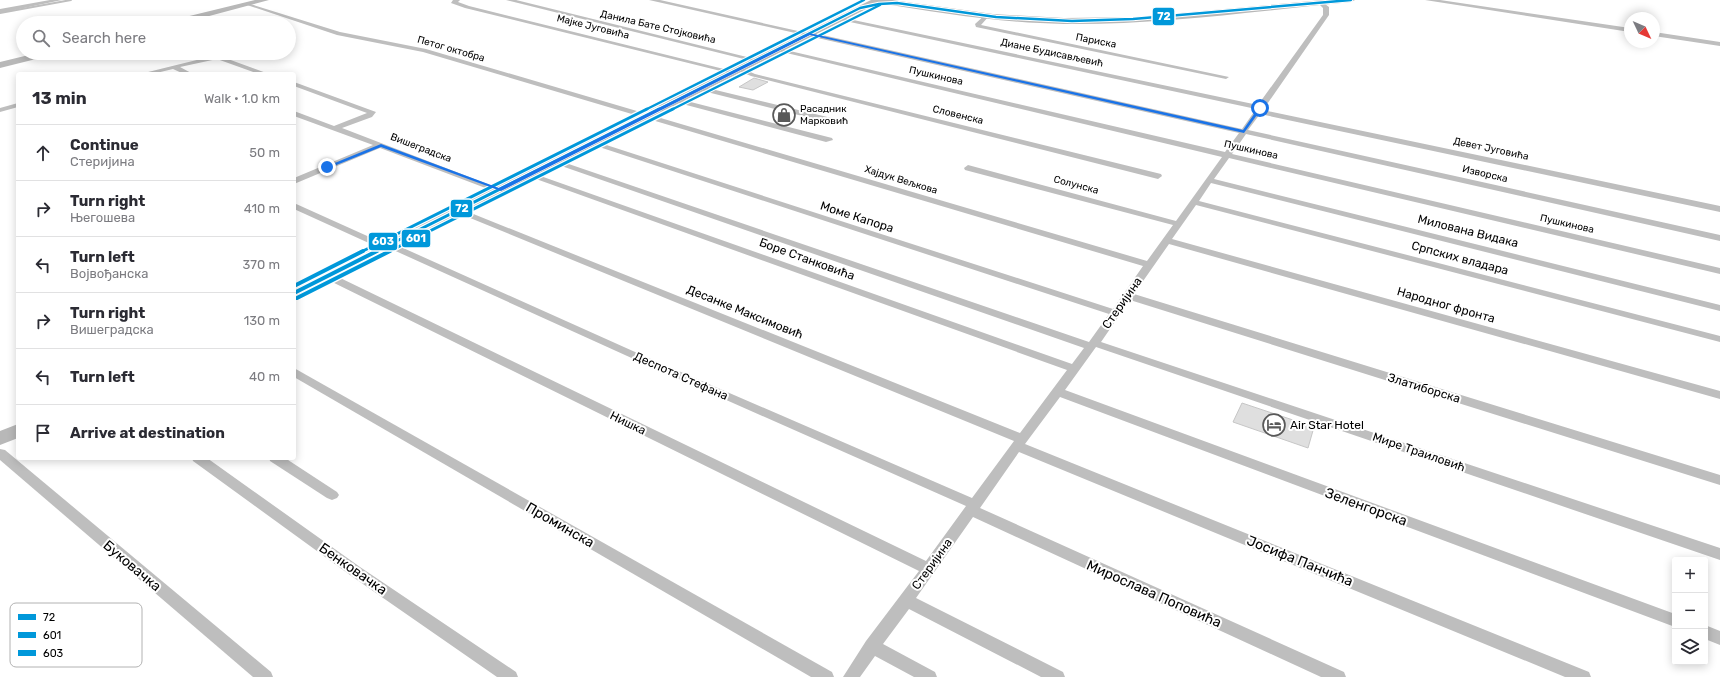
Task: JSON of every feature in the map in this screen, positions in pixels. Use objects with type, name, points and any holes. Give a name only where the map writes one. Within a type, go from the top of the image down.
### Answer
[{"type":"main road","points":[[201,16],[265,0]]},
{"type":"main road","points":[[296,292],[877,0],[986,16],[1043,20],[1112,20],[1350,0]]},
{"type":"main road","points":[[860,8],[897,2]]},
{"type":"main road","points":[[0,65],[20,60]]},
{"type":"main road","points":[[0,440],[16,431]]},
{"type":"street","points":[[0,11],[59,0]]},
{"type":"street","name":"Мајке Југовића","points":[[457,0],[453,2],[467,7],[735,71]]},
{"type":"street","name":"Данила Бате Стојковића","points":[[509,0],[756,60]]},
{"type":"street","name":"Изворска","points":[[652,0],[1720,238]]},
{"type":"street","points":[[1428,0],[1624,29]]},
{"type":"street","name":"Стеријина","points":[[851,677],[1019,442],[1093,345],[1326,15],[1326,7],[1321,2]]},
{"type":"street","name":"Петог октобра","points":[[250,4],[286,16]]},
{"type":"street","name":"Париска","points":[[986,16],[977,25],[978,26],[1226,77]]},
{"type":"street","name":"Диане Будисављевић","points":[[838,19],[1259,109]]},
{"type":"street","name":"Петог октобра","points":[[296,20],[339,34],[424,50],[646,116]]},
{"type":"street","points":[[1660,35],[1720,44]]},
{"type":"street","name":"Пушкинова","points":[[777,50],[1720,271]]},
{"type":"street","points":[[152,72],[204,60]]},
{"type":"street","points":[[226,60],[260,72]]},
{"type":"street","points":[[173,67],[185,72]]},
{"type":"street","name":"Словенска","points":[[735,71],[1158,176]]},
{"type":"street","points":[[296,85],[372,112],[369,115],[335,128]]},
{"type":"street","points":[[296,91],[305,88]]},
{"type":"street","points":[[702,88],[841,123]]},
{"type":"street","points":[[678,100],[829,140]]},
{"type":"street","points":[[0,110],[16,106]]},
{"type":"street","name":"Девет Југовића","points":[[1259,109],[1720,209]]},
{"type":"street","name":"Вишеградска","points":[[296,114],[499,190]]},
{"type":"street","name":"Хајдук Вељкова","points":[[646,116],[1149,265]]},
{"type":"street","name":"Моме Капора","points":[[591,144],[1115,313]]},
{"type":"street","points":[[296,180],[381,145]]},
{"type":"street","name":"Мире Траиловић","points":[[554,162],[1093,345],[1720,554]]},
{"type":"street","name":"Солунска","points":[[968,168],[1178,224]]},
{"type":"street","points":[[296,174],[303,177]]},
{"type":"street","name":"Боре Станковића","points":[[529,175],[1075,369]]},
{"type":"street","name":"Милована Видака","points":[[1209,180],[1720,308]]},
{"type":"street","name":"Српских владара","points":[[1193,202],[1720,338]]},
{"type":"street","name":"Деспота Стефана","points":[[296,207],[640,358],[972,507]]},
{"type":"street","name":"Десанке Максимовић","points":[[458,211],[1019,442]]},
{"type":"street","name":"Народног фронта","points":[[1166,240],[1720,395]]},
{"type":"street","name":"Нишка","points":[[328,276],[928,569]]},
{"type":"street","name":"Златиборска","points":[[1128,296],[1720,480]]},
{"type":"street","name":"Проминска","points":[[296,373],[826,677]]},
{"type":"street","name":"Зеленгорска","points":[[1058,392],[1672,620]]},
{"type":"street","name":"Јосифа Панчића","points":[[1019,442],[1583,677]]},
{"type":"street","name":"Буковачка","points":[[0,454],[265,677]]},
{"type":"street","name":"Бенковачка","points":[[201,460],[355,571],[510,677]]},
{"type":"street","points":[[278,460],[332,495]]},
{"type":"street","name":"Мирослава Поповића","points":[[972,507],[1338,677]]},
{"type":"street","name":"Стеријина","points":[[906,600],[1057,677]]},
{"type":"street","points":[[1708,633],[1720,638]]},
{"type":"street","points":[[872,646],[929,677]]},
{"type":"building","points":[[754,78],[768,82],[753,90],[739,87]]},
{"type":"building","name":"Air Star Hotel","points":[[1242,403],[1314,427],[1308,448],[1233,422]]},
{"type":"waterway","points":[[0,13],[71,0]]},
{"type":"transit line","name":"603","points":[[296,285],[864,0]]},
{"type":"transit line","name":"72","points":[[296,292],[860,8],[879,4],[897,3],[996,17],[1072,21],[1133,19],[1351,0]]},
{"type":"transit line","name":"601","points":[[297,298],[880,5]]},
{"type":"place","name":"Расадник Марковић","points":[[784,115]]},
{"type":"place","name":"Air Star Hotel","points":[[1274,425]]},
{"type":"route","points":[[327,167],[381,145],[499,190],[809,34],[1244,131],[1260,108]]}]
